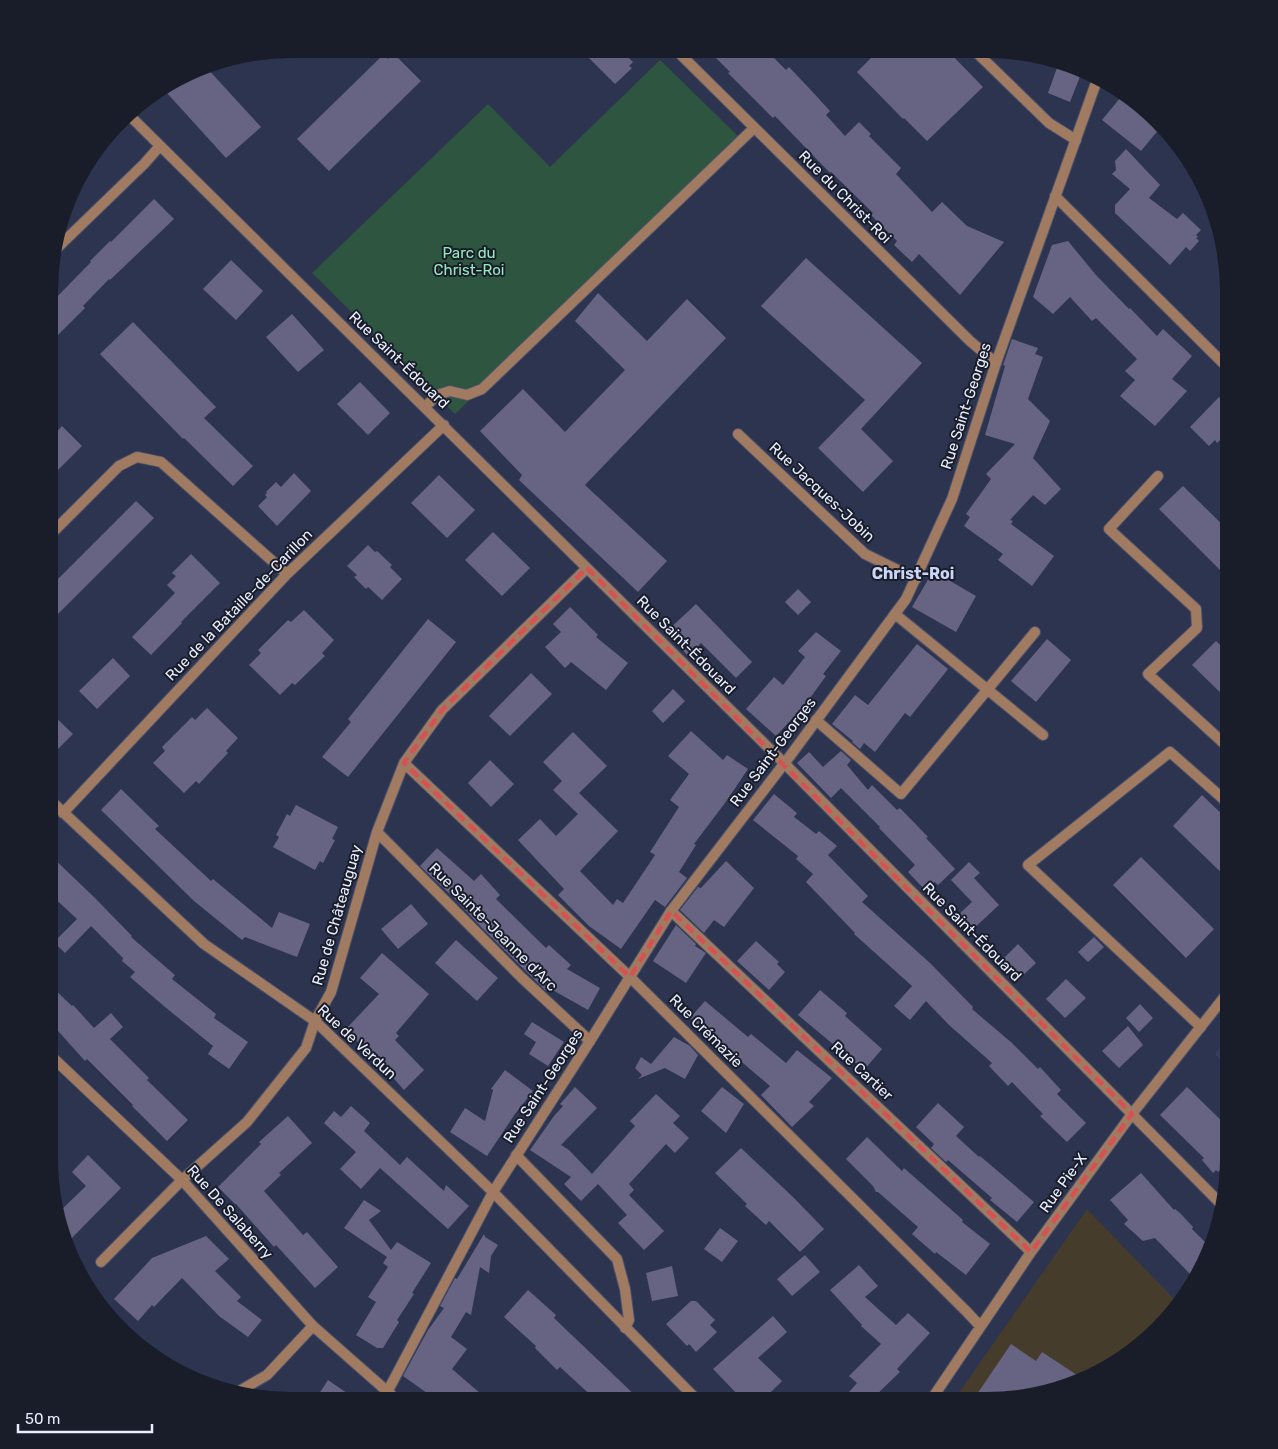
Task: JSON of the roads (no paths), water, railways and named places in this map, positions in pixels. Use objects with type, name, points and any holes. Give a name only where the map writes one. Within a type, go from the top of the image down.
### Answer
[{"type":"street","name":"Rue du Christ-Roi","points":[[684,58],[970,341],[996,363]]},
{"type":"street","points":[[982,58],[1049,123],[1076,140]]},
{"type":"street","name":"Rue Saint-Georges","points":[[387,1392],[492,1192],[590,1042],[671,911],[906,599],[952,499],[996,363],[1096,84]]},
{"type":"street","name":"Rue Saint-Édouard","points":[[133,119],[784,763],[1217,1200]]},
{"type":"street","points":[[425,407],[437,395],[450,391],[467,395],[482,389],[754,128]]},
{"type":"street","points":[[62,243],[144,164],[159,146]]},
{"type":"street","points":[[1055,196],[1220,360]]},
{"type":"street","name":"Rue de la Bataille-de-Carillon","points":[[63,813],[287,574],[444,425]]},
{"type":"street","name":"Rue Jacques-Jobin","points":[[738,434],[865,554],[916,579]]},
{"type":"street","points":[[58,527],[119,466],[137,457],[161,462],[287,574]]},
{"type":"street","points":[[1158,476],[1109,529],[1196,609],[1197,628],[1148,674],[1220,740]]},
{"type":"street","name":"Rue de Châteauguay","points":[[101,1262],[182,1180],[247,1122],[306,1048],[315,1021],[331,992],[377,832],[404,763],[442,710],[587,568]]},
{"type":"street","points":[[895,614],[1043,735]]},
{"type":"street","points":[[816,720],[901,794],[1035,632]]},
{"type":"street","points":[[1201,1027],[1028,865],[1170,752],[1220,796]]},
{"type":"street","name":"Rue Crémazie","points":[[404,763],[630,977],[980,1326]]},
{"type":"street","name":"Rue de Verdun","points":[[58,808],[204,944],[315,1021],[492,1192],[689,1392]]},
{"type":"street","name":"Rue Sainte-Jeanne d'Arc","points":[[377,832],[522,978],[590,1042]]},
{"type":"street","name":"Rue Cartier","points":[[671,911],[1031,1252]]},
{"type":"street","name":"Rue Pie-X","points":[[937,1392],[1031,1252],[1132,1114],[1220,1003]]},
{"type":"street","name":"Rue De Salaberry","points":[[58,1062],[182,1180],[313,1326],[382,1392]]},
{"type":"street","points":[[516,1155],[618,1259],[625,1288],[629,1320],[626,1328]]},
{"type":"street","points":[[246,1387],[268,1375],[313,1326]]},
{"type":"district","name":"Christ-Roi","points":[[913,573]]},
{"type":"park label","name":"Parc du Christ-Roi","points":[[469,262]]}]
